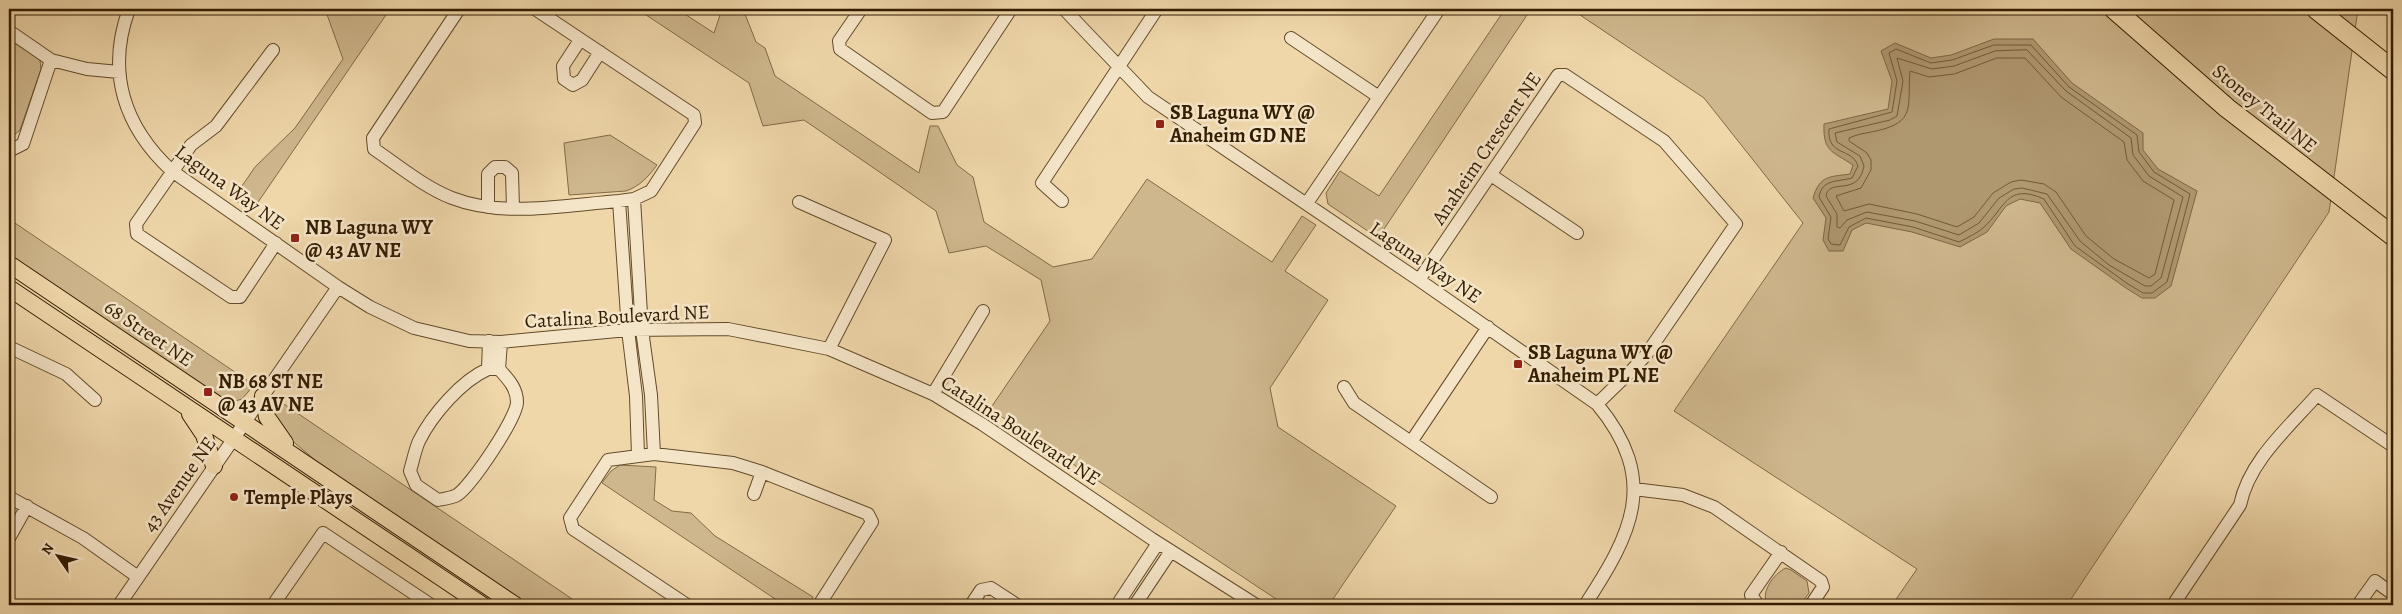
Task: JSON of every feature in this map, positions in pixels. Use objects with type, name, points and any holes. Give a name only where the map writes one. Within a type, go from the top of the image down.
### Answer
[{"type":"highway","name":"Stoney Trail NE","points":[[2114,9],[2227,108],[2393,236]]},
{"type":"highway","points":[[2316,9],[2393,70]]},
{"type":"main road","name":"68 Street NE","points":[[9,264],[515,605]]},
{"type":"main road","name":"68 Street NE","points":[[9,288],[482,605]]},
{"type":"main road","points":[[263,396],[267,418],[271,426],[300,459]]},
{"type":"main road","points":[[185,406],[204,435],[214,466]]},
{"type":"street","name":"Laguna Way NE","points":[[129,9],[120,42],[119,72],[125,103],[136,130],[158,158],[172,171],[338,286]]},
{"type":"street","points":[[459,9],[373,138],[374,149],[450,197],[488,207],[513,208],[619,201],[634,199],[650,191],[695,123],[694,115],[535,9]]},
{"type":"street","points":[[861,9],[839,41],[840,49],[932,113],[943,112],[1011,9]]},
{"type":"street","name":"Laguna Way NE","points":[[1064,9],[1148,97],[1168,112],[1307,203],[1597,404],[1616,433],[1627,456],[1634,488],[1632,514],[1625,538],[1612,564],[1585,605]]},
{"type":"street","points":[[1062,201],[1042,184],[1157,9]]},
{"type":"street","points":[[1307,203],[1440,9]]},
{"type":"street","points":[[9,31],[51,60],[87,69],[119,72]]},
{"type":"street","points":[[1291,38],[1379,97]]},
{"type":"street","points":[[580,40],[563,66],[564,79],[573,85],[582,80],[600,52]]},
{"type":"street","points":[[273,50],[216,126],[191,145],[136,224],[137,234],[231,297],[240,297],[276,243]]},
{"type":"street","points":[[9,146],[13,149],[23,144],[51,60]]},
{"type":"street","name":"Anaheim Crescent NE","points":[[1419,280],[1558,75],[1565,75],[1664,142],[1736,224],[1646,354],[1597,404]]},
{"type":"street","points":[[488,207],[488,174],[495,167],[505,167],[512,173],[513,208]]},
{"type":"street","points":[[1491,175],[1577,233]]},
{"type":"street","points":[[634,199],[642,330],[651,395],[654,454]]},
{"type":"street","points":[[619,201],[628,330],[636,396],[638,455]]},
{"type":"street","points":[[799,202],[885,240],[829,349]]},
{"type":"street","name":"Catalina Boulevard NE","points":[[338,286],[370,307],[414,328],[469,341],[495,341],[628,330],[728,329],[829,349],[933,394],[992,430],[1171,552],[1256,605]]},
{"type":"street","name":"43 Avenue NE","points":[[119,605],[338,286]]},
{"type":"street","points":[[933,394],[982,311]]},
{"type":"street","points":[[1411,442],[1488,327]]},
{"type":"street","points":[[493,369],[495,341]]},
{"type":"street","points":[[9,347],[66,374],[95,400]]},
{"type":"street","points":[[493,369],[513,384],[518,403],[503,437],[456,496],[438,500],[416,485],[410,471],[419,441],[448,400],[473,376],[493,369]]},
{"type":"street","points":[[1344,387],[1354,403],[1491,498]]},
{"type":"street","points":[[2173,605],[2240,506],[2243,488],[2260,459],[2317,395],[2393,446]]},
{"type":"street","points":[[687,605],[573,529],[570,518],[608,460],[654,454],[733,463],[762,472],[868,514],[872,522],[819,605]]},
{"type":"street","points":[[754,494],[762,472]]},
{"type":"street","points":[[1634,488],[1683,495],[1714,507],[1821,581],[1823,587],[1811,605]]},
{"type":"street","points":[[9,497],[83,538],[138,577]]},
{"type":"street","points":[[9,538],[26,506]]},
{"type":"street","points":[[273,605],[323,533],[431,605]]},
{"type":"street","points":[[1116,605],[1158,543]]},
{"type":"street","points":[[1135,605],[1171,552]]},
{"type":"street","points":[[1758,605],[1751,595],[1781,552]]},
{"type":"street","points":[[2358,605],[2375,581],[2393,594]]},
{"type":"street","points":[[971,605],[981,590],[991,588],[1017,605]]},
{"type":"shaded area","points":[[325,9],[390,9],[252,211],[233,199],[255,167],[295,128],[343,59]]},
{"type":"shaded area","points":[[637,9],[677,9],[714,33],[722,9],[743,9],[756,42],[765,48],[775,76],[919,173],[930,126],[938,126],[957,165],[973,177],[984,222],[1053,267],[1092,259],[1147,179],[1272,262],[1302,216],[1316,225],[1285,271],[1328,300],[1270,388],[1278,427],[1396,506],[1329,605],[1285,605],[990,409],[1050,321],[1041,280],[986,246],[949,253],[936,211],[804,120],[763,126],[749,83]]},
{"type":"shaded area","points":[[1505,9],[1531,9],[1378,238],[1328,204],[1326,193],[1340,171],[1379,196]]},
{"type":"shaded area","points":[[1571,9],[2358,9],[2329,212],[2067,605],[1892,605],[1917,569],[1674,411],[1803,223],[1704,98]]},
{"type":"shaded area","points":[[9,39],[40,60],[41,69],[20,130],[13,136],[9,136]]},
{"type":"shaded area","points":[[610,135],[657,165],[643,181],[626,191],[569,195],[564,143]]},
{"type":"shaded area","points":[[9,219],[254,385],[242,399],[232,402],[220,398],[9,255]]},
{"type":"shaded area","points":[[275,398],[581,605],[526,605],[392,515],[315,460],[284,434],[273,412]]},
{"type":"shaded area","points":[[620,465],[656,467],[654,500],[672,511],[691,513],[715,536],[813,597],[808,605],[784,605],[602,483],[611,471]]},
{"type":"shaded area","points":[[1786,568],[1807,581],[1809,593],[1800,605],[1769,605],[1765,596],[1766,590],[1772,579]]},
{"type":"water","points":[[1994,39],[2033,39],[2072,83],[2143,133],[2143,150],[2158,169],[2197,191],[2171,286],[2155,298],[2142,298],[2071,249],[2040,203],[2020,199],[2006,206],[1987,232],[1960,247],[1912,232],[1866,223],[1852,230],[1843,251],[1829,251],[1823,240],[1826,218],[1813,198],[1822,181],[1826,178],[1850,174],[1853,165],[1834,153],[1827,146],[1824,124],[1888,109],[1892,81],[1881,51],[1895,43],[1931,58],[1951,55]]},
{"type":"place","name":"SB Laguna WY @ Anaheim GD NE","points":[[1160,124]]},
{"type":"place","name":"NB Laguna WY @ 43 AV NE","points":[[295,238]]},
{"type":"place","name":"SB Laguna WY @ Anaheim PL NE","points":[[1518,364]]},
{"type":"place","name":"NB 68 ST NE @ 43 AV NE","points":[[208,392]]},
{"type":"place","name":"Temple Plays","points":[[234,497]]}]
